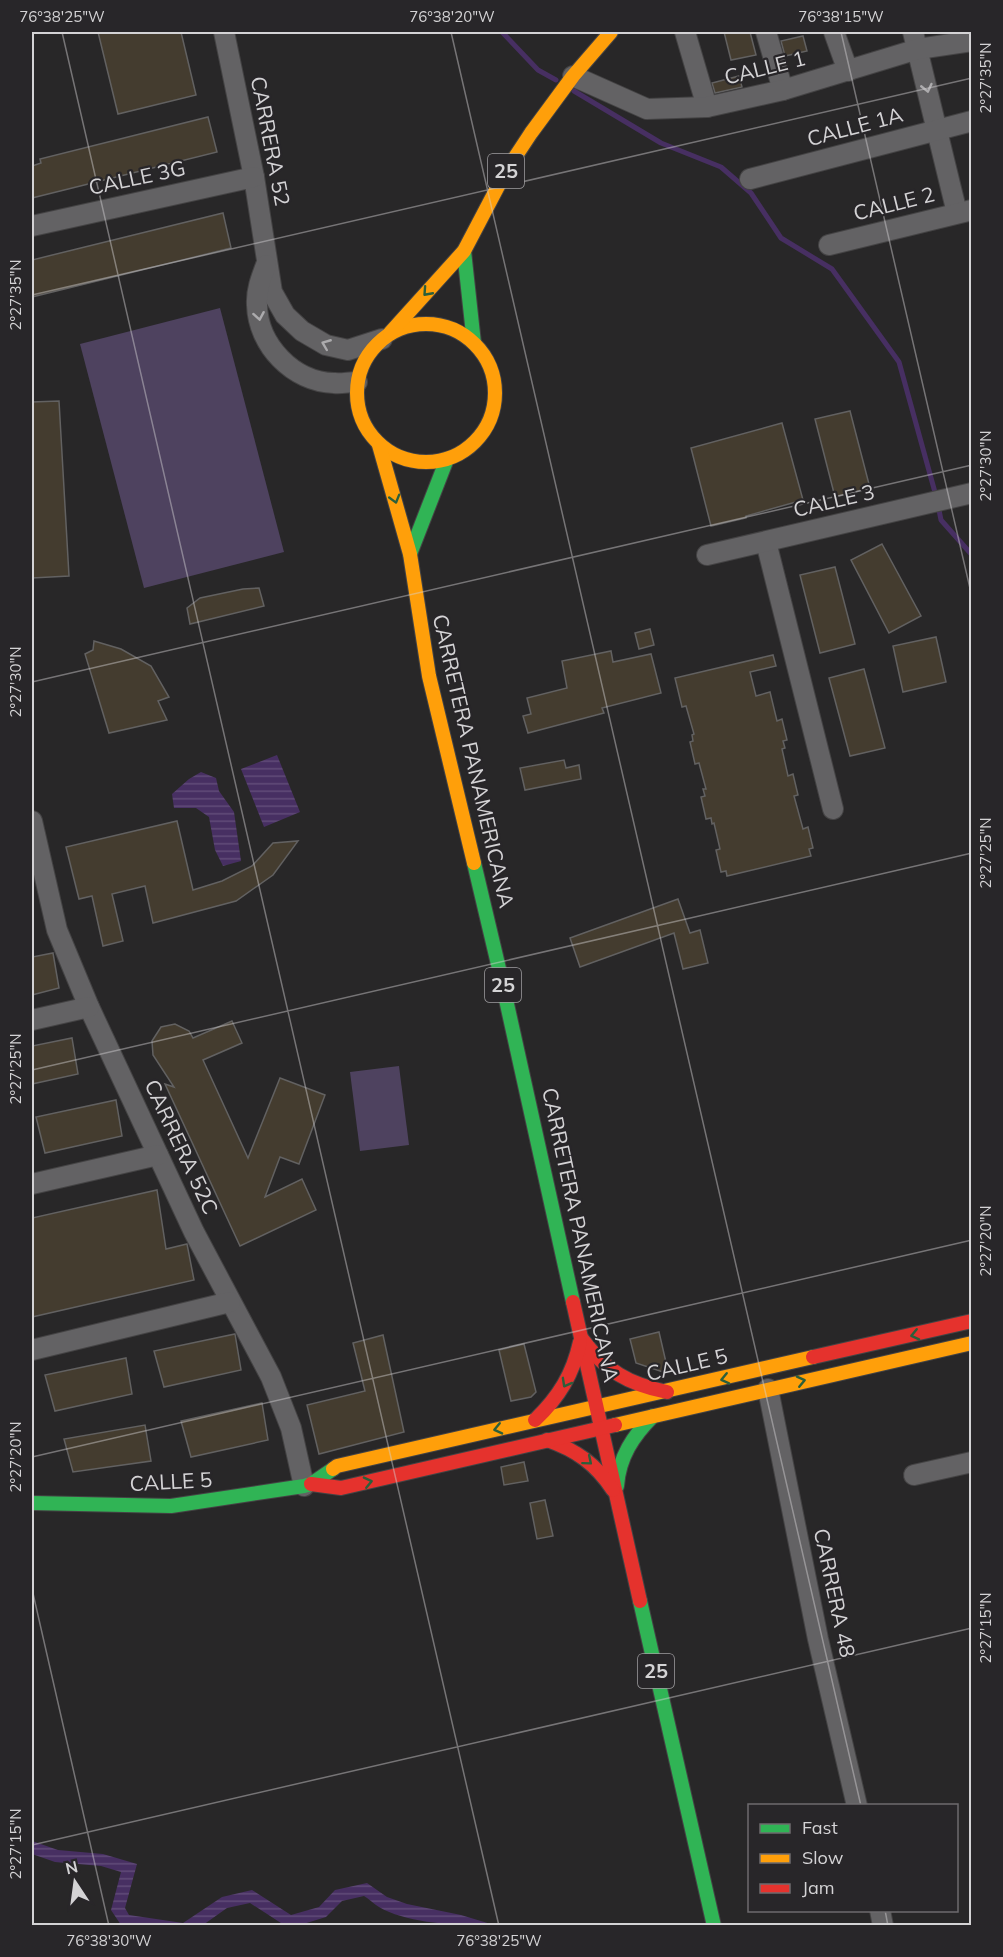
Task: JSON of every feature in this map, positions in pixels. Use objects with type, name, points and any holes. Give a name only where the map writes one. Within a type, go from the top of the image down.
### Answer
[{"type":"main road","name":"25","points":[[386,336],[464,251],[506,171],[572,77],[611,32]]},
{"type":"main road","points":[[464,251],[474,343]]},
{"type":"main road","points":[[434,324],[455,330],[474,343],[486,359],[494,378],[493,408],[480,436],[465,450],[447,459],[411,461],[379,445],[364,427],[357,405],[357,382],[370,351],[386,336],[411,325],[434,324]]},
{"type":"main road","name":"CARRETERA PANAMERICANA","points":[[379,445],[410,554],[418,620],[429,676],[501,977],[580,1338],[714,1926]]},
{"type":"main road","name":"CARRETERA PANAMERICANA","points":[[410,554],[447,459]]},
{"type":"main road","name":"CALLE 5","points":[[307,1485],[337,1466],[972,1321]]},
{"type":"main road","points":[[580,1338],[608,1370],[636,1384],[667,1392]]},
{"type":"main road","points":[[535,1420],[553,1404],[567,1384],[576,1361],[580,1338]]},
{"type":"main road","name":"CALLE 5","points":[[32,1503],[171,1506],[307,1485],[341,1488],[972,1343]]},
{"type":"main road","points":[[616,1497],[617,1474],[624,1452],[636,1432],[653,1416]]},
{"type":"main road","points":[[547,1440],[569,1447],[589,1460],[605,1477],[616,1497]]},
{"type":"street","name":"CARRERA 52","points":[[224,32],[254,177],[272,292],[285,315],[302,331],[326,345],[348,350],[386,336]]},
{"type":"street","points":[[685,32],[707,108]]},
{"type":"street","points":[[766,32],[783,90]]},
{"type":"street","points":[[834,32],[848,71]]},
{"type":"street","name":"CALLE 1","points":[[572,77],[647,109],[707,108],[783,90],[848,71],[915,40],[972,41]]},
{"type":"street","points":[[915,40],[937,130],[964,211]]},
{"type":"street","name":"CALLE 1A","points":[[750,179],[972,121]]},
{"type":"street","name":"CALLE 3G","points":[[32,226],[254,177]]},
{"type":"street","name":"CALLE 2","points":[[829,245],[964,211]]},
{"type":"street","name":"CARRERA 52","points":[[268,260],[259,282],[257,305],[261,329],[272,350],[288,367],[309,378],[333,383],[357,382]]},
{"type":"street","name":"CALLE 3","points":[[706,555],[972,493]]},
{"type":"street","points":[[766,542],[833,809]]},
{"type":"street","name":"CARRERA 52C","points":[[32,820],[35,855],[57,930],[89,1007],[158,1155],[230,1302],[271,1377],[291,1428],[307,1485]]},
{"type":"street","points":[[32,1020],[89,1007]]},
{"type":"street","points":[[32,1184],[158,1155]]},
{"type":"street","points":[[32,1350],[230,1302]]},
{"type":"street","name":"CARRERA 48","points":[[768,1389],[819,1639],[858,1804]]},
{"type":"street","points":[[914,1475],[972,1462]]},
{"type":"shaded area","points":[[220,308],[284,552],[144,588],[80,344]]},
{"type":"shaded area","points":[[277,755],[300,812],[264,827],[241,769]]},
{"type":"shaded area","points":[[201,772],[216,778],[219,791],[234,812],[241,861],[223,866],[215,850],[209,817],[196,808],[174,808],[172,794]]},
{"type":"shaded area","points":[[399,1066],[409,1145],[360,1151],[350,1072]]},
{"type":"shaded area","points":[[32,1841],[58,1850],[103,1854],[137,1864],[125,1908],[129,1915],[183,1923],[222,1897],[252,1890],[291,1915],[319,1907],[335,1890],[367,1883],[387,1897],[407,1904],[461,1915],[494,1925],[451,1924],[405,1917],[379,1907],[364,1896],[342,1901],[326,1917],[300,1925],[284,1925],[250,1903],[227,1908],[203,1925],[121,1925],[111,1910],[121,1872],[101,1866],[55,1862],[32,1854]]},
{"type":"building","points":[[98,32],[181,32],[196,95],[118,114]]},
{"type":"building","points":[[724,32],[750,32],[756,55],[731,60]]},
{"type":"building","points":[[803,36],[807,51],[785,56],[781,41]]},
{"type":"building","points":[[739,76],[742,87],[715,93],[712,83]]},
{"type":"building","points":[[208,117],[217,152],[32,198],[32,166],[41,163],[40,159]]},
{"type":"building","points":[[223,213],[231,248],[32,297],[32,260]]},
{"type":"building","points":[[59,401],[69,576],[32,578],[32,402]]},
{"type":"building","points":[[850,411],[870,488],[835,497],[815,419]]},
{"type":"building","points":[[782,423],[803,500],[746,516],[746,518],[711,526],[691,448]]},
{"type":"building","points":[[882,544],[921,616],[889,633],[851,560]]},
{"type":"building","points":[[835,567],[855,644],[820,653],[800,575]]},
{"type":"building","points":[[259,588],[264,606],[190,624],[187,608],[200,598]]},
{"type":"building","points":[[650,629],[654,645],[639,649],[635,633]]},
{"type":"building","points":[[936,637],[946,682],[903,692],[893,646]]},
{"type":"building","points":[[94,641],[121,649],[151,666],[169,697],[158,701],[167,720],[109,733],[85,654],[93,650]]},
{"type":"building","points":[[611,651],[613,662],[651,654],[661,693],[602,708],[604,713],[528,733],[523,716],[531,714],[527,698],[567,688],[562,661]]},
{"type":"building","points":[[773,655],[776,666],[750,672],[756,696],[770,692],[777,721],[782,719],[787,740],[783,741],[785,748],[782,749],[788,776],[793,774],[798,795],[794,796],[803,829],[808,827],[813,848],[809,849],[811,856],[727,876],[726,871],[721,872],[716,850],[720,849],[714,823],[712,824],[711,818],[706,819],[701,797],[705,796],[703,789],[706,789],[699,763],[695,764],[690,742],[693,741],[692,735],[694,734],[686,706],[682,707],[675,678]]},
{"type":"building","points":[[864,669],[885,748],[850,756],[829,678]]},
{"type":"building","points":[[564,760],[566,768],[579,765],[581,779],[525,790],[520,768]]},
{"type":"building","points":[[177,821],[193,890],[222,881],[252,866],[273,843],[298,841],[273,875],[236,901],[153,923],[145,886],[112,894],[123,941],[103,946],[92,896],[79,899],[66,847]]},
{"type":"building","points":[[678,899],[690,933],[700,930],[708,963],[683,969],[674,933],[580,967],[570,938]]},
{"type":"building","points":[[53,953],[59,988],[32,995],[32,957]]},
{"type":"building","points":[[232,1021],[242,1043],[203,1060],[248,1158],[280,1078],[325,1095],[299,1164],[280,1157],[265,1197],[302,1179],[316,1210],[240,1246],[165,1084],[174,1087],[153,1055],[152,1041],[161,1027],[175,1024],[189,1031],[193,1038]]},
{"type":"building","points":[[72,1038],[78,1074],[32,1084],[32,1046]]},
{"type":"building","points":[[116,1100],[122,1136],[45,1153],[36,1117]]},
{"type":"building","points":[[157,1190],[166,1249],[187,1244],[194,1280],[32,1317],[32,1218]]},
{"type":"building","points":[[659,1332],[668,1371],[663,1372],[636,1363],[630,1339]]},
{"type":"building","points":[[235,1334],[241,1370],[164,1387],[154,1351]]},
{"type":"building","points":[[383,1335],[404,1432],[319,1454],[307,1405],[365,1391],[353,1343]]},
{"type":"building","points":[[524,1344],[536,1392],[531,1397],[511,1401],[499,1350]]},
{"type":"building","points":[[126,1358],[132,1394],[55,1411],[45,1375]]},
{"type":"building","points":[[262,1403],[268,1440],[191,1457],[181,1421]]},
{"type":"building","points":[[145,1425],[151,1461],[73,1472],[64,1439]]},
{"type":"building","points":[[524,1462],[528,1481],[504,1485],[501,1467]]},
{"type":"building","points":[[545,1500],[553,1536],[537,1539],[530,1503]]},
{"type":"waterway","points":[[502,32],[538,70],[556,80]]},
{"type":"waterway","points":[[574,91],[661,143],[721,167],[751,193],[781,238],[832,269],[899,362],[936,496]]},
{"type":"waterway","points":[[938,505],[941,520],[972,555]]},
{"type":"traffic: fast","points":[[464,251],[474,343]]},
{"type":"traffic: fast","points":[[410,554],[447,459]]},
{"type":"traffic: fast","points":[[474,863],[573,1302]]},
{"type":"traffic: fast","points":[[617,1486],[618,1475],[628,1448],[653,1416]]},
{"type":"traffic: fast","points":[[32,1503],[171,1506],[304,1486],[311,1484],[333,1469]]},
{"type":"traffic: fast","points":[[640,1601],[714,1926]]},
{"type":"traffic: slow","points":[[390,333],[464,251],[506,171],[531,133],[573,76],[611,32]]},
{"type":"traffic: slow","points":[[426,324],[452,329],[475,344],[490,367],[495,393],[490,419],[475,442],[452,457],[426,462],[400,457],[377,442],[362,419],[357,393],[362,367],[377,344],[400,329],[426,324]]},
{"type":"traffic: slow","points":[[379,445],[410,554],[429,676],[474,863]]},
{"type":"traffic: slow","points":[[615,1425],[972,1343]]},
{"type":"traffic: slow","points":[[333,1469],[337,1466],[813,1357]]},
{"type":"traffic: jam","points":[[573,1302],[640,1601]]},
{"type":"traffic: jam","points":[[813,1357],[972,1321]]},
{"type":"traffic: jam","points":[[582,1339],[609,1368],[641,1385],[667,1392]]},
{"type":"traffic: jam","points":[[535,1420],[564,1384],[580,1342]]},
{"type":"traffic: jam","points":[[311,1484],[341,1488],[615,1425]]},
{"type":"traffic: jam","points":[[547,1440],[567,1448],[592,1465],[613,1490]]}]
